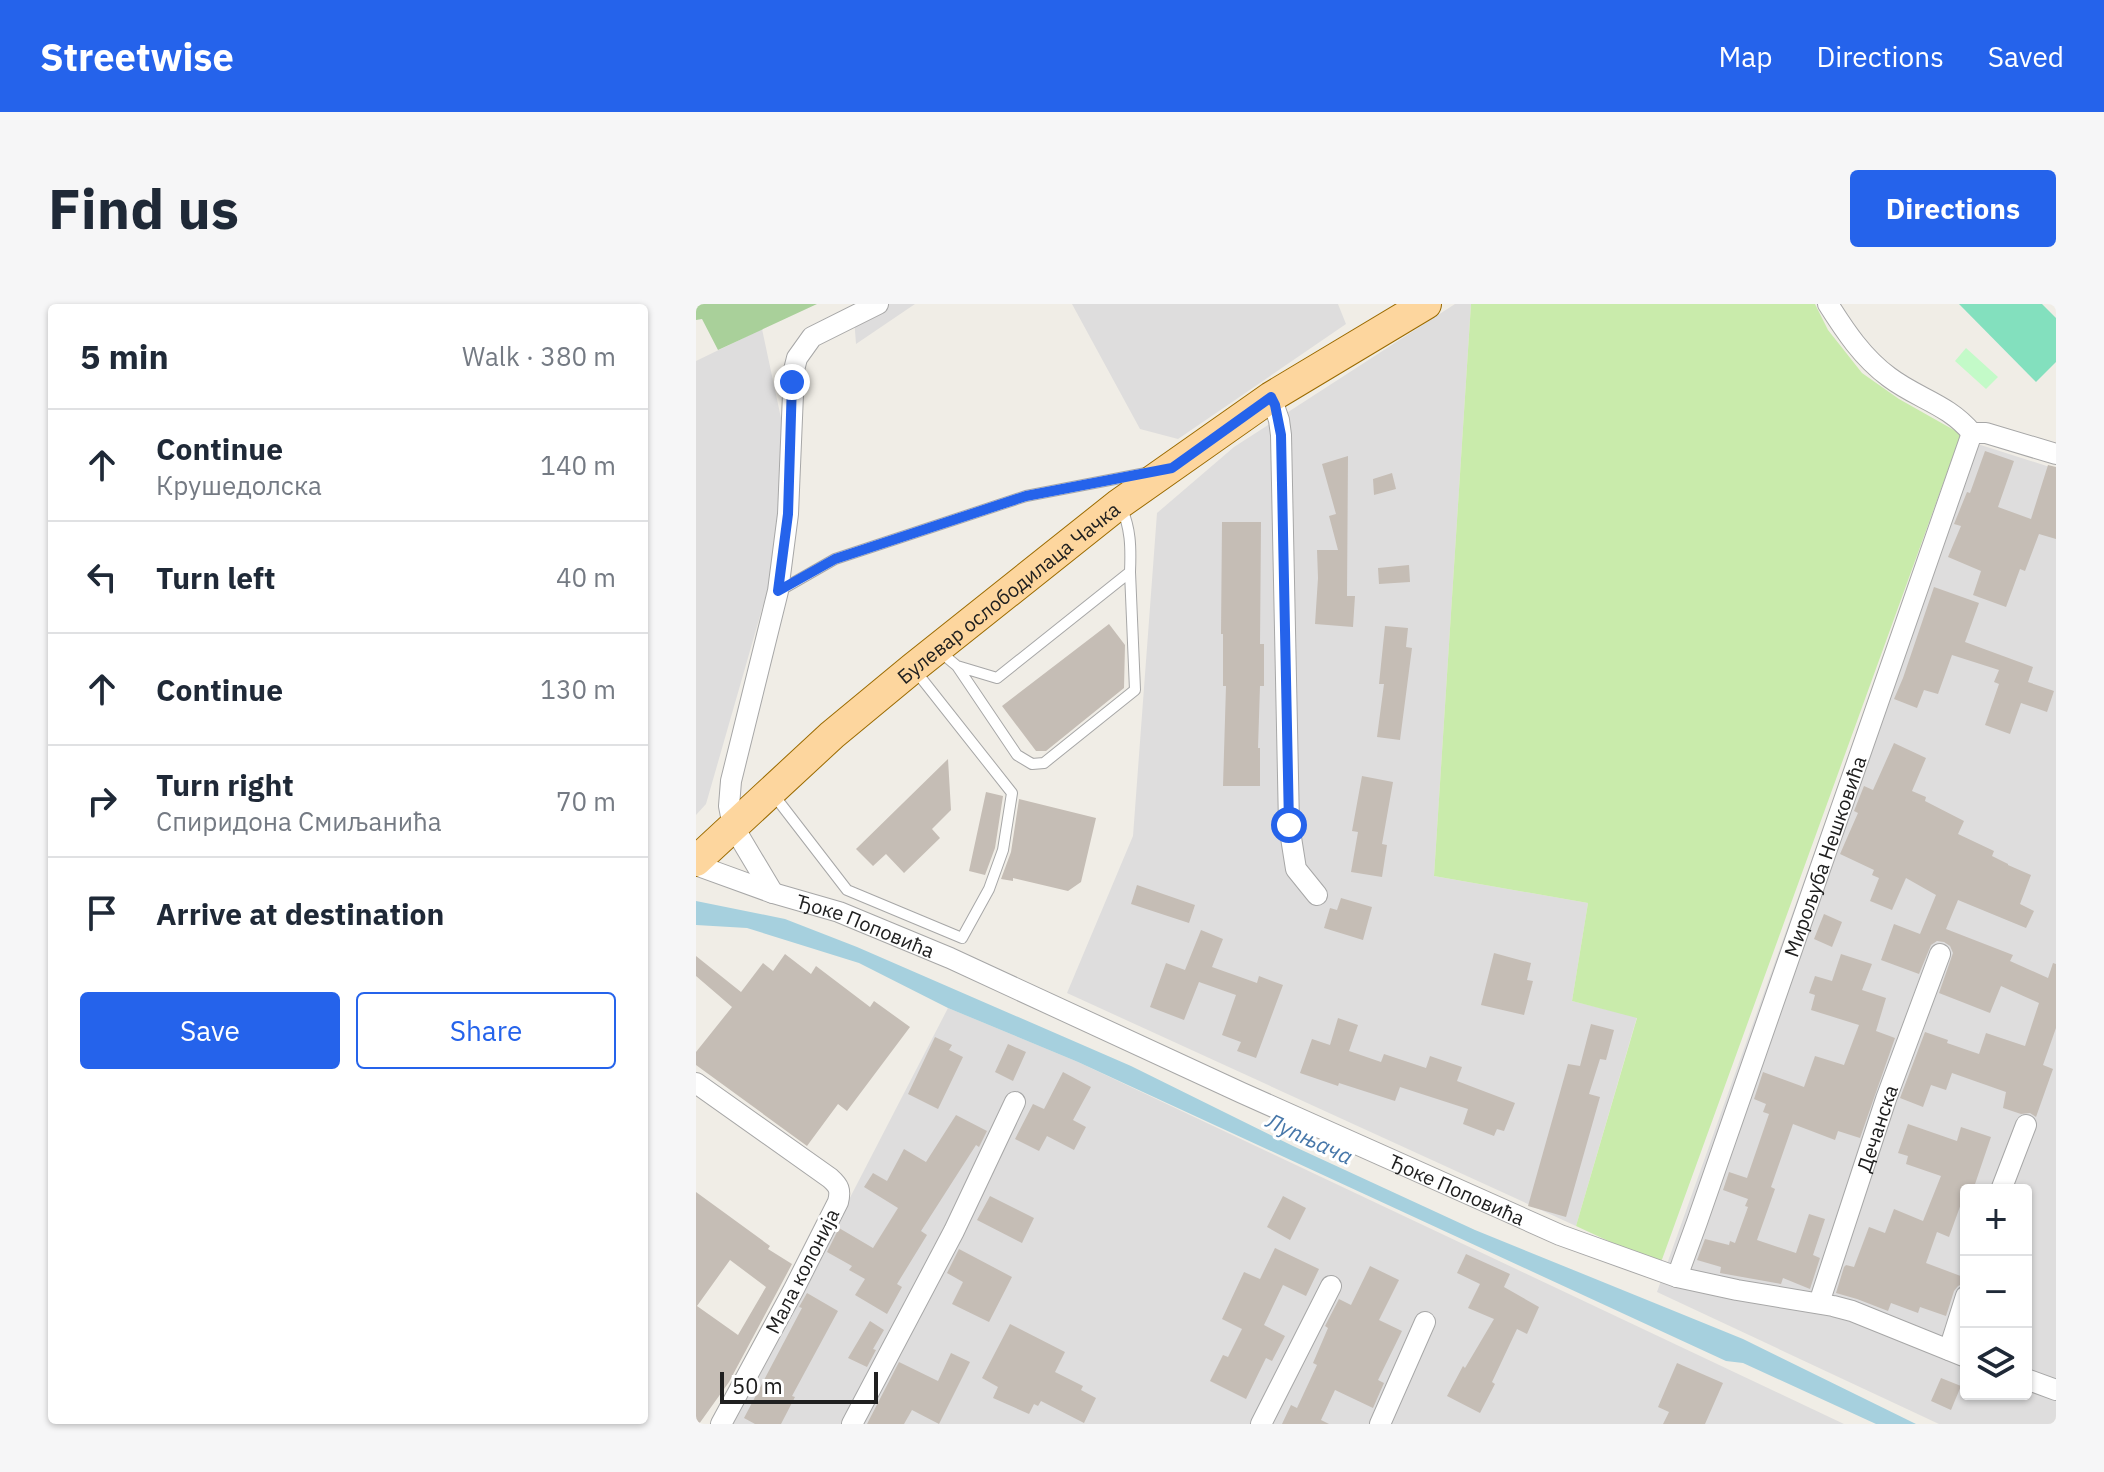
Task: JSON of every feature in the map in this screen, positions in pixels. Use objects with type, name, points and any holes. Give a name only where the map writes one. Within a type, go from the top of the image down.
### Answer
[{"type":"main road","name":"Булевар ослободилаца Чачка","points":[[696,863],[832,735],[913,668],[947,658],[1119,504],[1271,397],[1426,304]]},
{"type":"street","points":[[773,893],[733,826],[729,806],[731,781],[778,591],[788,514],[792,382],[797,358],[812,337],[878,304]]},
{"type":"street","points":[[1828,304],[1870,361],[1890,378],[1954,414],[1972,433],[1986,433],[2056,454]]},
{"type":"street","points":[[1271,397],[1281,435],[1289,825],[1296,869],[1317,895]]},
{"type":"street","name":"Мирољуба Нешковића","points":[[1677,1277],[1972,433]]},
{"type":"street","name":"Ђоке Поповића","points":[[696,863],[773,893],[839,912],[950,958],[1146,1050],[1560,1235],[1677,1277],[1852,1311],[1958,1354]]},
{"type":"street","name":"Дечанска","points":[[1819,1303],[1886,1099],[1940,954]]},
{"type":"street","name":"Мала колонија","points":[[696,1083],[830,1178],[839,1186],[840,1193],[794,1289],[721,1424]]},
{"type":"street","points":[[852,1424],[954,1231],[1015,1102]]},
{"type":"street","points":[[2003,1184],[2026,1125]]},
{"type":"street","points":[[1261,1424],[1331,1286]]},
{"type":"street","points":[[1380,1424],[1425,1322]]},
{"type":"street","points":[[1958,1354],[1962,1328]]},
{"type":"street","points":[[2032,1381],[2056,1390]]},
{"type":"lane","points":[[778,591],[835,559],[1026,496],[1172,468]]},
{"type":"lane","points":[[947,658],[1017,755],[1032,764],[1044,763],[1135,690],[1130,536],[1119,504]]},
{"type":"lane","points":[[947,658],[997,678],[1130,572]]},
{"type":"lane","points":[[771,792],[847,890],[962,938],[989,889],[1003,850],[1012,793],[913,668]]},
{"type":"shaded area","points":[[853,304],[915,304],[856,344]]},
{"type":"shaded area","points":[[1072,304],[1338,304],[1346,324],[1178,439],[1140,429]]},
{"type":"shaded area","points":[[1455,304],[1471,304],[1434,876],[1588,903],[1572,1001],[1637,1017],[1576,1226],[1067,993],[1133,836],[1157,513],[1234,447]]},
{"type":"shaded area","points":[[762,329],[788,451],[768,588],[706,804],[696,815],[696,361]]},
{"type":"shaded area","points":[[1962,439],[2056,469],[2056,1424],[1939,1424],[1657,1292]]},
{"type":"shaded area","points":[[948,1008],[1078,1062],[1844,1424],[733,1424]]},
{"type":"green space","points":[[696,304],[817,304],[718,350],[702,319],[696,320]]},
{"type":"green space","points":[[1471,304],[1815,304],[1828,330],[1862,373],[1899,399],[1961,434],[1660,1265],[1576,1226],[1637,1018],[1572,1001],[1588,903],[1434,876]]},
{"type":"green space","points":[[1959,304],[2042,304],[2056,318],[2056,362],[2036,382]]},
{"type":"green space","points":[[1966,348],[1998,377],[1986,389],[1955,361]]},
{"type":"water","points":[[696,901],[785,919],[857,947],[1131,1066],[1293,1146],[1475,1230],[1743,1339],[1916,1424],[1876,1424],[1743,1363],[1726,1361],[1078,1062],[948,1008],[859,963],[747,928],[696,925]]},
{"type":"building","points":[[1985,451],[2014,461],[1998,507],[2031,519],[2048,465],[2056,467],[2056,539],[2039,534],[2025,571],[2020,569],[2006,607],[1973,595],[1981,571],[1948,557],[1961,526],[1954,524],[1967,492],[1970,493]]},
{"type":"building","points":[[1348,456],[1347,596],[1355,596],[1353,627],[1315,624],[1317,550],[1338,550],[1329,516],[1336,514],[1322,464]]},
{"type":"building","points":[[1392,473],[1396,489],[1374,495],[1373,479]]},
{"type":"building","points":[[1222,522],[1261,522],[1260,644],[1264,644],[1264,686],[1260,686],[1260,786],[1223,786],[1226,686],[1223,686],[1221,634]]},
{"type":"building","points":[[1409,565],[1410,582],[1379,584],[1378,568]]},
{"type":"building","points":[[1934,587],[1979,603],[1965,642],[2033,667],[2028,682],[2054,691],[2047,712],[2021,703],[2010,734],[1985,725],[1999,684],[1994,682],[1999,670],[1952,655],[1938,694],[1924,690],[1917,708],[1894,699]]},
{"type":"building","points":[[1109,624],[1125,645],[1124,688],[1046,751],[1036,751],[1002,706]]},
{"type":"building","points":[[1385,626],[1408,628],[1406,647],[1412,648],[1400,740],[1377,737],[1384,684],[1379,684]]},
{"type":"building","points":[[1894,743],[1926,758],[1912,791],[1964,821],[1958,834],[1994,851],[1992,856],[2031,875],[2020,904],[2034,911],[2026,928],[1958,900],[1946,929],[2013,955],[2010,961],[2048,978],[2053,963],[2056,964],[2056,1028],[2043,1065],[2053,1069],[2036,1117],[2003,1108],[2006,1092],[1952,1073],[1946,1090],[1931,1085],[1923,1107],[1900,1098],[1925,1032],[1979,1054],[1986,1033],[2025,1046],[2039,1003],[2001,986],[1990,1013],[1939,993],[1953,953],[1944,942],[1937,941],[1931,945],[1919,974],[1881,960],[1894,924],[1920,934],[1936,895],[1906,878],[1892,910],[1870,901],[1879,878],[1872,875],[1874,870],[1840,854],[1858,813],[1854,811],[1864,786],[1873,790]]},
{"type":"building","points":[[948,759],[951,810],[932,829],[940,838],[904,873],[886,854],[873,866],[856,849]]},
{"type":"building","points":[[1362,776],[1393,782],[1382,844],[1387,845],[1382,877],[1351,872],[1358,832],[1352,831]]},
{"type":"building","points":[[986,792],[1003,796],[995,848],[985,875],[969,871]]},
{"type":"building","points":[[1019,799],[1096,818],[1081,882],[1068,891],[1013,878],[1013,881],[1001,879],[1011,852]]},
{"type":"building","points":[[1137,885],[1195,905],[1189,923],[1131,904]]},
{"type":"building","points":[[1341,898],[1372,907],[1363,940],[1324,928],[1330,908],[1337,910]]},
{"type":"building","points":[[1824,914],[1842,922],[1832,947],[1814,939]]},
{"type":"building","points":[[1201,930],[1223,939],[1212,967],[1257,983],[1259,976],[1283,985],[1256,1058],[1237,1051],[1241,1042],[1222,1035],[1236,995],[1199,982],[1184,1020],[1150,1007],[1166,963],[1185,970]]},
{"type":"building","points":[[1494,953],[1531,963],[1527,980],[1533,981],[1524,1015],[1481,1005]]},
{"type":"building","points":[[785,954],[811,974],[816,966],[870,1007],[874,1001],[910,1027],[847,1111],[838,1104],[807,1146],[696,1065],[696,1052],[732,1007],[696,976],[696,956],[741,992],[763,963],[773,971]]},
{"type":"building","points":[[1841,954],[1872,964],[1862,990],[1886,998],[1876,1031],[1895,1038],[1860,1138],[1838,1131],[1835,1140],[1793,1124],[1771,1187],[1775,1189],[1757,1240],[1796,1253],[1809,1214],[1825,1219],[1813,1255],[1820,1258],[1810,1289],[1783,1278],[1781,1284],[1720,1273],[1721,1267],[1697,1260],[1705,1239],[1729,1245],[1730,1241],[1735,1243],[1748,1207],[1745,1206],[1748,1199],[1723,1190],[1729,1172],[1747,1178],[1769,1114],[1763,1112],[1766,1104],[1754,1099],[1763,1072],[1804,1087],[1815,1056],[1844,1065],[1859,1025],[1811,1010],[1815,995],[1809,993],[1815,976],[1832,981]]},
{"type":"building","points":[[1338,1018],[1358,1025],[1349,1051],[1381,1062],[1384,1054],[1426,1068],[1430,1056],[1462,1067],[1457,1081],[1515,1103],[1504,1131],[1497,1129],[1494,1136],[1463,1124],[1468,1109],[1400,1087],[1395,1101],[1300,1073],[1312,1039],[1330,1045]]},
{"type":"building","points":[[1591,1024],[1614,1030],[1606,1060],[1600,1059],[1589,1094],[1600,1097],[1566,1217],[1528,1206],[1568,1064],[1580,1066]]},
{"type":"building","points":[[935,1037],[952,1045],[949,1050],[963,1057],[938,1109],[908,1094]]},
{"type":"building","points":[[1008,1044],[1026,1052],[1013,1081],[995,1072]]},
{"type":"building","points":[[1063,1072],[1091,1087],[1073,1120],[1086,1127],[1074,1150],[1047,1136],[1039,1151],[1015,1139],[1033,1104],[1044,1109]]},
{"type":"building","points":[[956,1115],[987,1131],[921,1231],[927,1235],[897,1284],[902,1287],[887,1314],[855,1295],[865,1279],[849,1270],[852,1266],[827,1252],[839,1228],[873,1248],[898,1208],[864,1187],[873,1173],[887,1181],[904,1149],[926,1162]]},
{"type":"building","points":[[1908,1124],[1957,1141],[1961,1127],[1991,1137],[1975,1184],[1960,1184],[1960,1207],[1949,1237],[1937,1232],[1926,1263],[1960,1276],[1960,1285],[1954,1291],[1946,1316],[1920,1307],[1918,1313],[1891,1303],[1888,1311],[1836,1293],[1844,1267],[1854,1267],[1869,1227],[1885,1233],[1894,1209],[1923,1221],[1941,1176],[1906,1164],[1908,1156],[1898,1153]]},
{"type":"building","points":[[696,1192],[792,1264],[729,1382],[696,1424]],"holes":[[[730,1260],[766,1287],[738,1335],[697,1306]]]},
{"type":"building","points":[[990,1196],[1034,1218],[1022,1243],[977,1220]]},
{"type":"building","points":[[1283,1196],[1306,1208],[1290,1240],[1267,1227]]},
{"type":"building","points":[[1275,1248],[1319,1269],[1306,1296],[1283,1285],[1264,1325],[1285,1336],[1272,1361],[1266,1358],[1246,1399],[1210,1381],[1223,1355],[1228,1357],[1242,1329],[1222,1319],[1244,1272],[1260,1279]]},
{"type":"building","points":[[959,1249],[1012,1277],[989,1322],[952,1304],[963,1282],[947,1273]]},
{"type":"building","points":[[1466,1254],[1510,1274],[1504,1287],[1539,1307],[1527,1334],[1517,1329],[1480,1413],[1447,1396],[1494,1319],[1468,1308],[1480,1284],[1457,1273]]},
{"type":"building","points":[[1370,1266],[1399,1280],[1379,1320],[1402,1331],[1378,1380],[1384,1383],[1373,1408],[1335,1390],[1321,1420],[1329,1424],[1282,1424],[1291,1405],[1297,1408],[1317,1365],[1313,1363],[1328,1328],[1325,1326],[1339,1299],[1351,1305]]},
{"type":"building","points":[[807,1293],[838,1311],[792,1396],[795,1397],[781,1424],[755,1424],[744,1418]]},
{"type":"building","points":[[870,1321],[884,1330],[867,1367],[848,1358]]},
{"type":"building","points":[[1010,1324],[1065,1352],[1055,1372],[1083,1386],[1081,1390],[1096,1398],[1084,1423],[1041,1401],[1038,1406],[1034,1404],[1029,1414],[993,1398],[998,1387],[982,1378]]},
{"type":"building","points":[[951,1353],[970,1362],[939,1424],[912,1410],[904,1424],[867,1424],[899,1362],[938,1381]]},
{"type":"building","points":[[1677,1363],[1723,1383],[1705,1424],[1663,1424],[1669,1412],[1658,1407]]},
{"type":"building","points":[[1941,1378],[1960,1386],[1951,1410],[1931,1401]]},
{"type":"route","points":[[792,382],[788,514],[778,591],[835,559],[1026,496],[1172,468],[1271,397],[1281,435],[1289,825]]},
{"type":"water label","name":"Лупњача","points":[[1310,1138]]}]
